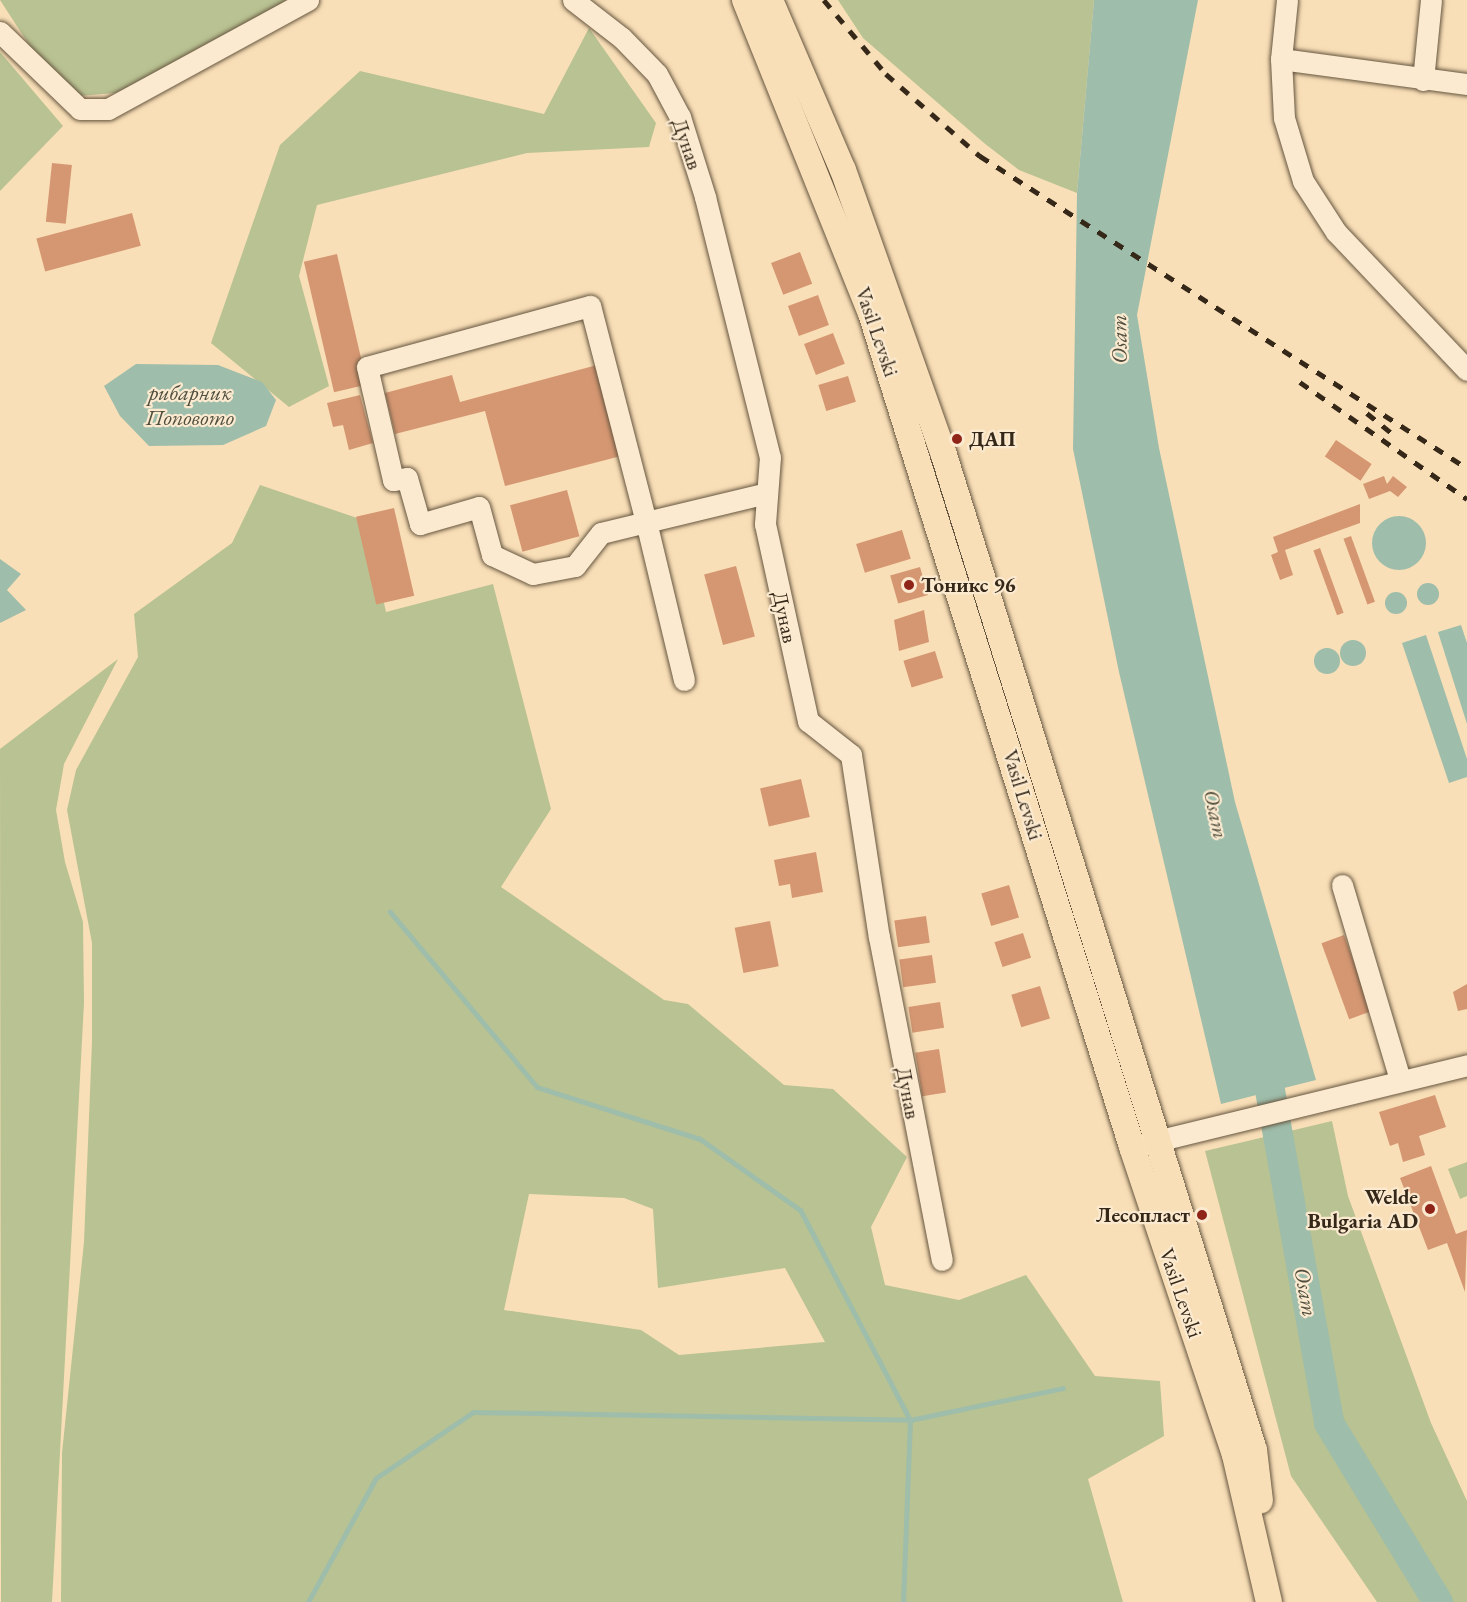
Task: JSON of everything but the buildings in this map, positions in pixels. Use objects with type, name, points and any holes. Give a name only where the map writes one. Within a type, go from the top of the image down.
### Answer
[{"type":"main road","name":"Vasil Levski","points":[[745,0],[871,313],[1143,1144],[1254,1450],[1269,1601]]},
{"type":"main road","name":"Vasil Levski","points":[[770,0],[898,317],[1143,1144]]},
{"type":"street","points":[[0,32],[80,109],[108,109],[308,0]]},
{"type":"street","name":"Дунав","points":[[573,0],[622,38],[657,74],[680,117],[770,457],[765,524],[808,721],[851,755],[879,938],[942,1260]]},
{"type":"street","points":[[1287,0],[1281,59],[1284,118],[1303,181],[1336,232],[1467,370]]},
{"type":"street","points":[[1423,80],[1431,0]]},
{"type":"street","points":[[1281,59],[1423,80],[1467,84]]},
{"type":"street","points":[[684,681],[646,522],[590,306],[366,367],[393,480],[407,478],[420,524],[479,507],[492,555],[533,574],[575,566],[601,533],[646,522],[767,493]]},
{"type":"street","points":[[1342,885],[1400,1080]]},
{"type":"street","points":[[1143,1144],[1326,1096],[1467,1065]]},
{"type":"shaded area","points":[[0,0],[288,0],[183,62],[115,93],[79,96],[37,57]]},
{"type":"shaded area","points":[[838,0],[1094,0],[1077,193],[1019,170],[984,143],[863,38]]},
{"type":"shaded area","points":[[589,28],[656,123],[649,147],[527,153],[317,205],[299,276],[329,386],[289,407],[211,343],[280,145],[360,71],[544,114]]},
{"type":"shaded area","points":[[0,52],[63,126],[0,191]]},
{"type":"shaded area","points":[[260,485],[366,521],[386,612],[493,584],[551,809],[501,887],[664,1000],[688,1004],[784,1085],[833,1089],[907,1157],[871,1227],[885,1285],[959,1300],[1026,1275],[1095,1376],[1160,1381],[1164,1436],[1088,1479],[1123,1602],[61,1602],[62,1453],[84,1242],[92,1042],[92,943],[67,810],[76,770],[138,657],[134,614],[232,543]],"holes":[[[529,1194],[624,1198],[653,1209],[658,1288],[785,1268],[825,1342],[679,1355],[641,1330],[504,1310]]]},
{"type":"shaded area","points":[[118,659],[64,764],[56,810],[65,862],[83,922],[84,1003],[52,1602],[1,1602],[0,749]]},
{"type":"shaded area","points":[[1332,1121],[1348,1196],[1431,1423],[1467,1501],[1467,1602],[1377,1602],[1291,1476],[1205,1151]]},
{"type":"shaded area","points":[[1467,1162],[1467,1196],[1460,1199],[1448,1169]]},
{"type":"water","points":[[1094,0],[1198,0],[1137,315],[1159,448],[1235,802],[1316,1080],[1221,1104],[1119,672],[1073,449],[1077,193]]},
{"type":"water","name":"рибарник Поповото","points":[[136,364],[218,365],[262,382],[276,400],[266,426],[223,445],[149,446],[120,416],[104,386]]},
{"type":"water","points":[[1394,516],[1404,516],[1414,520],[1422,528],[1426,543],[1422,558],[1414,566],[1404,570],[1394,570],[1384,566],[1376,558],[1372,548],[1372,538],[1376,528],[1384,520]]},
{"type":"water","points":[[0,559],[21,574],[7,590],[26,610],[0,623]]},
{"type":"water","points":[[1428,583],[1436,586],[1439,594],[1436,602],[1428,605],[1420,602],[1417,594],[1420,586]]},
{"type":"water","points":[[1396,592],[1406,599],[1407,603],[1400,613],[1396,614],[1386,607],[1385,603],[1392,593]]},
{"type":"water","points":[[1461,625],[1467,643],[1467,724],[1438,632]]},
{"type":"water","points":[[1426,635],[1467,759],[1467,777],[1449,783],[1402,643]]},
{"type":"water","points":[[1353,640],[1362,644],[1366,653],[1362,662],[1353,666],[1344,662],[1340,653],[1344,644]]},
{"type":"water","points":[[1327,648],[1336,652],[1340,661],[1336,670],[1327,674],[1318,670],[1314,661],[1318,652]]},
{"type":"waterway","points":[[308,1602],[376,1478],[473,1412],[910,1420],[800,1210],[700,1139],[537,1087],[390,912]]},
{"type":"waterway","name":"Osam","points":[[1263,1051],[1329,1423],[1438,1602]]},
{"type":"waterway","points":[[903,1602],[910,1420],[1063,1388]]},
{"type":"railway","points":[[824,0],[886,74],[980,156],[1467,468]]},
{"type":"railway","points":[[1300,382],[1467,499]]},
{"type":"railway","points":[[1367,413],[1392,433]]},
{"type":"place","name":"ДАП","points":[[957,439]]},
{"type":"place","name":"Тоникс 96","points":[[909,585]]},
{"type":"place","name":"Welde Bulgaria AD","points":[[1430,1209]]},
{"type":"place","name":"Лесопласт","points":[[1202,1215]]}]
